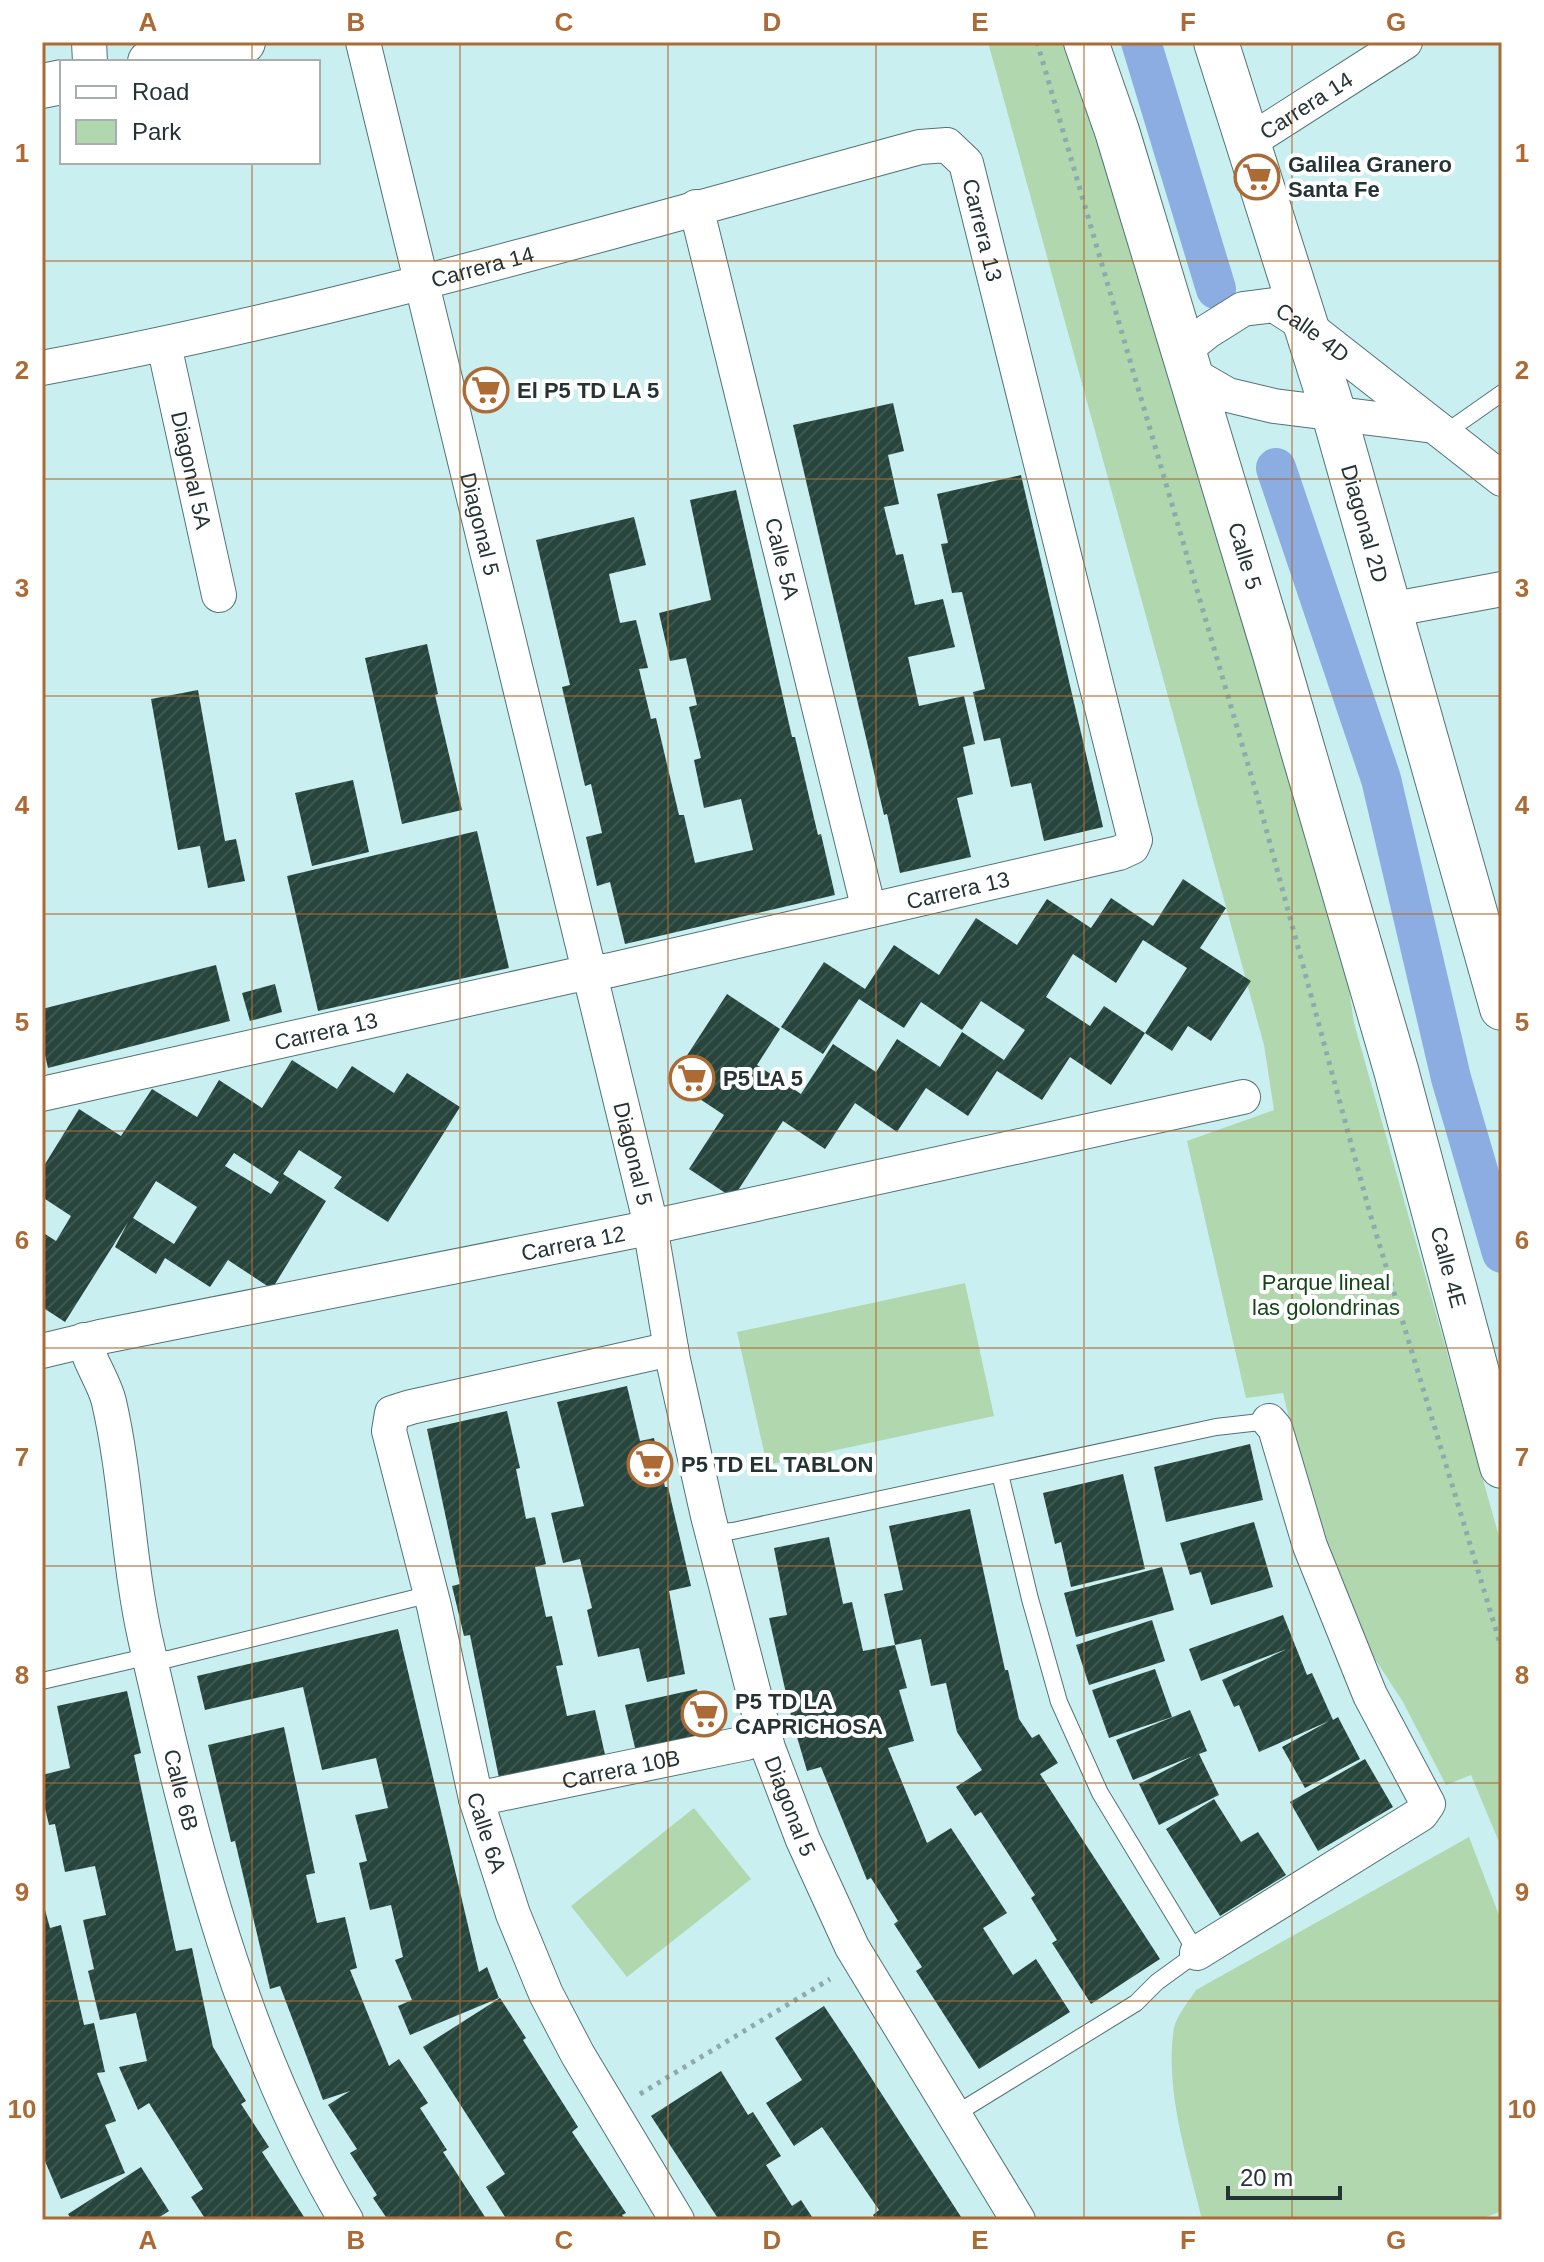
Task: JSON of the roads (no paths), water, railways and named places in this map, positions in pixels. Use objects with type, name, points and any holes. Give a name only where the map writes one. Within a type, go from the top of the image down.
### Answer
[{"type":"street","points":[[159,60],[243,42]]},
{"type":"street","name":"Diagonal 5","points":[[363,42],[651,1227],[671,1349],[712,1533],[766,1735],[803,1840],[861,1960],[1018,2220]]},
{"type":"street","name":"Calle 5","points":[[1086,42],[1193,351],[1274,651],[1401,1090]]},
{"type":"street","name":"Diagonal 2D","points":[[1216,42],[1334,414],[1502,1008]]},
{"type":"street","name":"Carrera 14","points":[[1247,143],[1405,42]]},
{"type":"street","name":"Carrera 13","points":[[42,1094],[590,974],[1119,853],[1132,847],[1135,840],[966,163],[947,145],[920,147]]},
{"type":"street","name":"Carrera 14","points":[[42,368],[164,345],[420,285],[920,147]]},
{"type":"street","name":"Calle 5A","points":[[696,207],[869,910]]},
{"type":"street","name":"Calle 4D","points":[[1193,351],[1243,309],[1274,305],[1308,327],[1502,479]]},
{"type":"street","name":"Diagonal 5A","points":[[164,345],[219,595]]},
{"type":"street","points":[[1193,351],[1228,395],[1274,406],[1440,430]]},
{"type":"street","points":[[1389,610],[1502,589]]},
{"type":"street","name":"Calle 4E","points":[[1401,1090],[1502,1466]]},
{"type":"street","name":"Carrera 12","points":[[42,1351],[651,1227],[1243,1097]]},
{"type":"street","name":"Calle 6B","points":[[84,1340],[89,1361],[109,1400],[146,1642],[186,1810],[254,2026],[298,2129],[346,2220]]},
{"type":"street","name":"Calle 6A","points":[[671,1349],[392,1413],[389,1431],[431,1594],[476,1799],[513,1914],[546,1994],[578,2055],[677,2220]]},
{"type":"street","points":[[1197,1953],[1421,1814],[1428,1804],[1370,1695],[1310,1546],[1275,1428],[1269,1421]]},
{"type":"street","name":"Carrera 10B","points":[[476,1799],[746,1743],[766,1735]]},
{"type":"lane","points":[[1440,430],[1502,393]]},
{"type":"lane","points":[[712,1533],[1216,1427],[1269,1421]]},
{"type":"lane","points":[[954,2115],[1136,2003],[1157,1982],[1197,1953],[1100,1793],[1059,1702],[1000,1474]]},
{"type":"lane","points":[[42,1681],[151,1658],[169,1659],[431,1594]]},
{"type":"waterway","points":[[1141,42],[1216,289]]},
{"type":"waterway","points":[[1276,468],[1381,779],[1451,1078],[1502,1253]]},
{"type":"place","name":"Galilea Granero Santa Fe","points":[[1257,177]]},
{"type":"place","name":"El P5 TD LA 5","points":[[486,390]]},
{"type":"place","name":"P5 LA 5","points":[[692,1078]]},
{"type":"place","name":"P5 TD EL TABLON","points":[[650,1464]]},
{"type":"place","name":"P5 TD LA CAPRICHOSA","points":[[704,1714]]},
{"type":"park label","name":"Parque lineal las golondrinas","points":[[1326,1294]]}]
